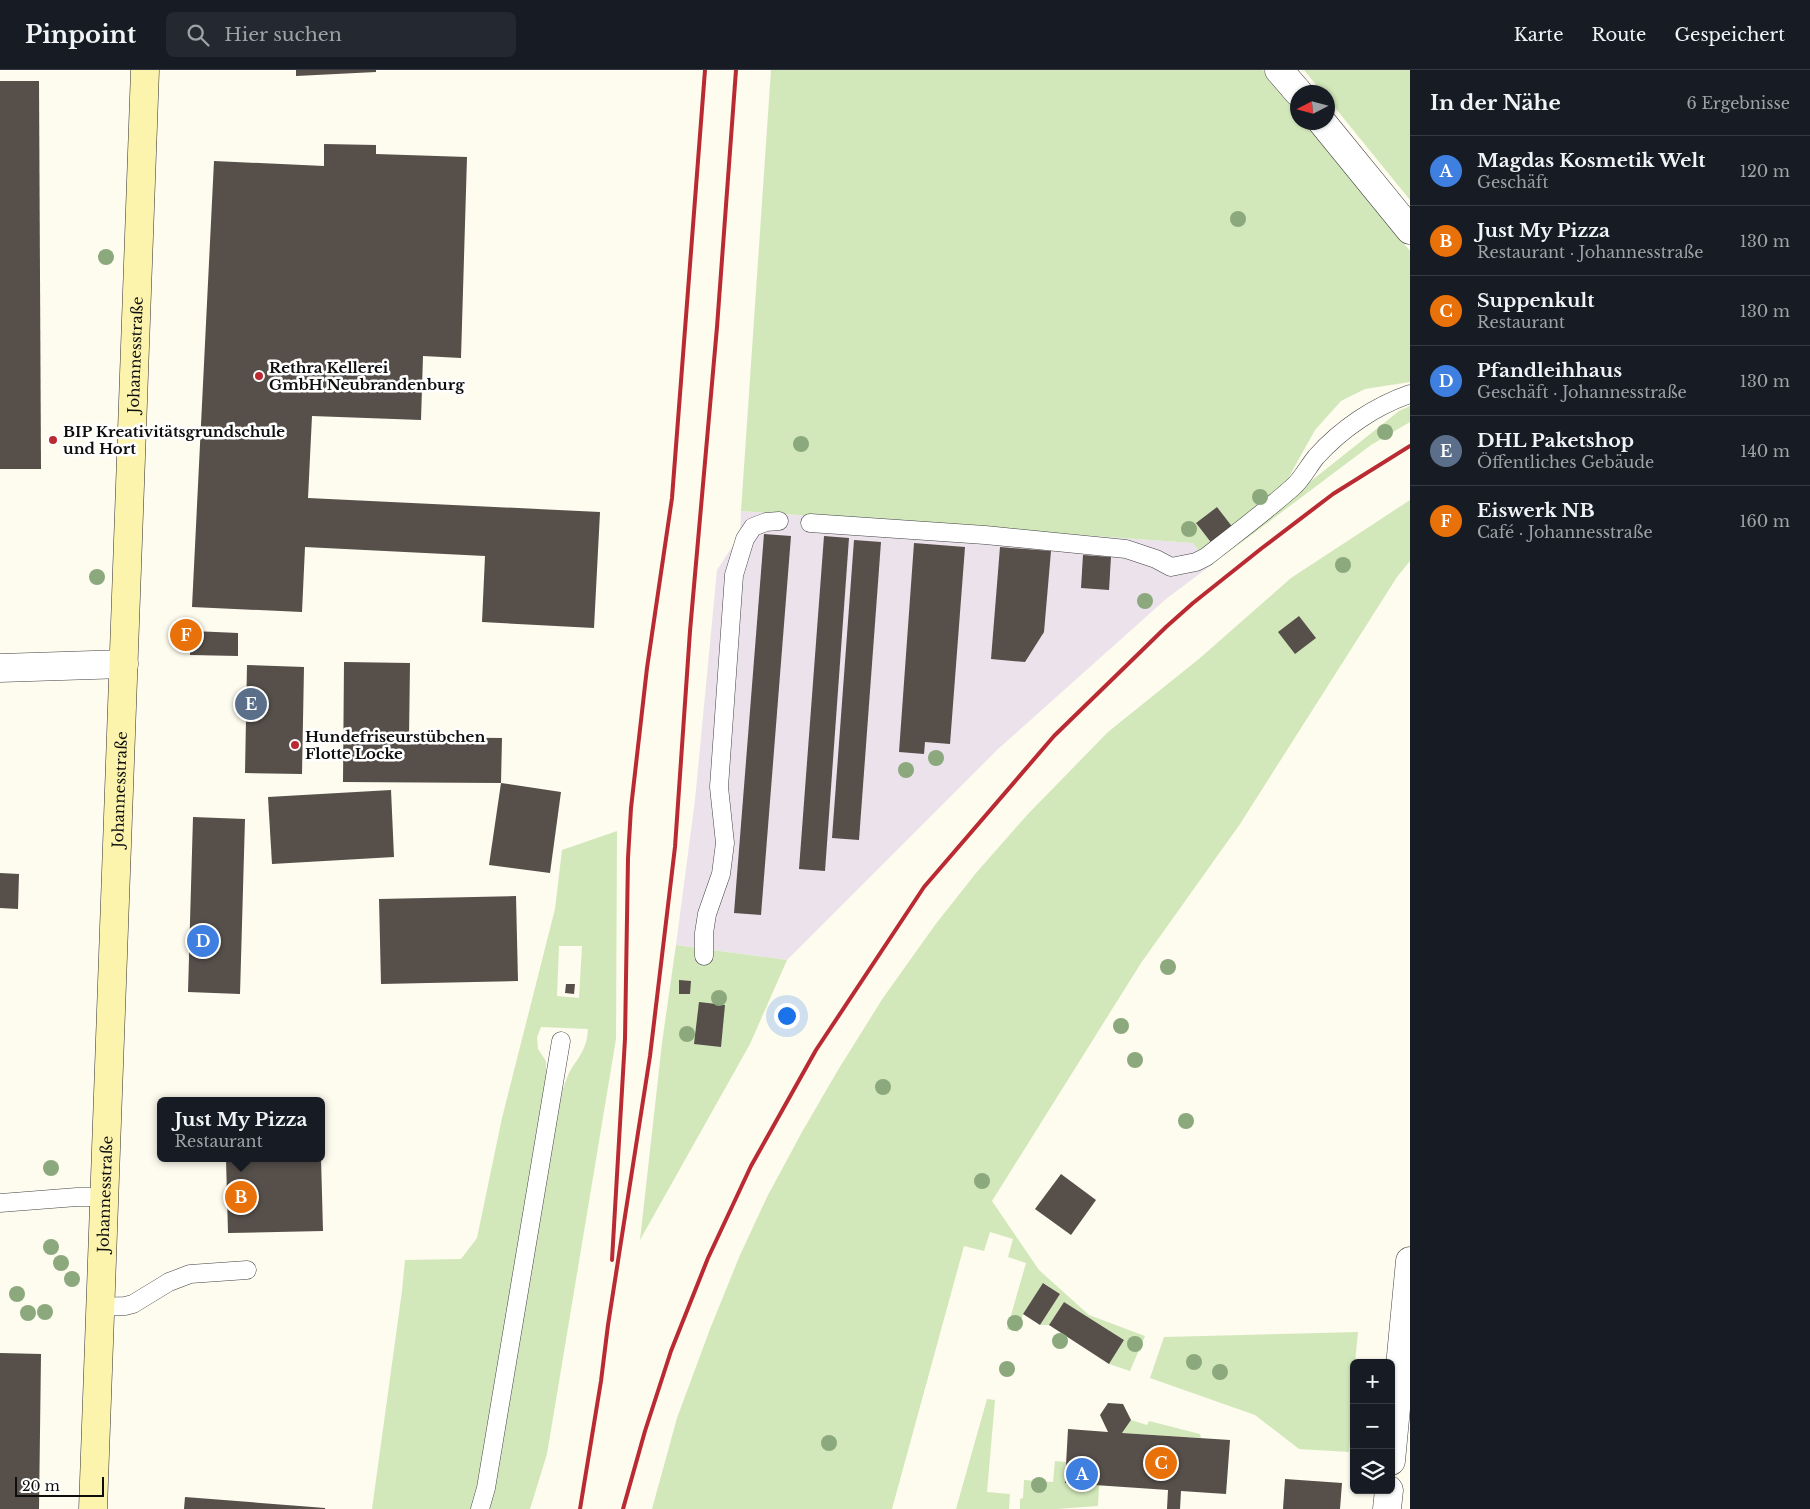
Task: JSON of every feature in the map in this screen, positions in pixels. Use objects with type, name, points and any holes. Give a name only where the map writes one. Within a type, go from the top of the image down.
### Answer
[{"type":"main road","name":"Johannesstraße","points":[[93,1509],[146,70]]},
{"type":"street","points":[[1279,70],[1292,85]]},
{"type":"street","points":[[1329,130],[1410,230]]},
{"type":"street","points":[[0,668],[124,664]]},
{"type":"street","points":[[1393,1449],[1404,1383],[1410,1262]]},
{"type":"street","points":[[1387,1509],[1389,1494]]},
{"type":"lane","points":[[810,522],[1126,548],[1156,559],[1171,567],[1182,566],[1206,557],[1294,486],[1316,457],[1362,417],[1394,399],[1410,394]]},
{"type":"lane","points":[[704,956],[704,933],[707,914],[721,874],[725,843],[719,787],[734,575],[744,539],[753,527],[766,522],[779,521]]},
{"type":"lane","points":[[480,1509],[491,1459],[561,1041]]},
{"type":"lane","points":[[0,1202],[104,1197]]},
{"type":"lane","points":[[100,1307],[133,1304],[169,1282],[190,1274],[247,1270]]},
{"type":"shaded area","points":[[741,511],[1193,543],[1210,566],[1166,599],[998,749],[787,960],[676,945],[695,800],[717,570],[740,535]]},
{"type":"green space","points":[[771,70],[1263,70],[1290,104],[1290,130],[1312,130],[1410,251],[1410,382],[1365,389],[1341,401],[1315,430],[1286,482],[1234,529],[1217,507],[1196,523],[1213,545],[1201,554],[1193,543],[741,511]]},
{"type":"green space","points":[[1304,70],[1410,70],[1410,200],[1335,108],[1335,85],[1316,85]]},
{"type":"green space","points":[[1410,406],[1410,422],[1371,445],[1210,566],[1208,563],[1399,411]]},
{"type":"green space","points":[[1410,500],[1410,561],[1397,577],[1240,824],[1141,963],[992,1201],[1039,1270],[1089,1315],[1145,1336],[1130,1371],[1109,1364],[1124,1340],[1064,1302],[1049,1325],[1040,1325],[1060,1294],[1044,1283],[1023,1314],[1018,1332],[1007,1329],[1026,1263],[1008,1257],[1013,1239],[990,1232],[984,1251],[964,1246],[892,1509],[652,1509],[677,1418],[740,1255],[767,1197],[838,1070],[883,998],[935,925],[976,873],[1028,814],[1108,732],[1200,658],[1291,578]]},
{"type":"green space","points":[[617,831],[616,1039],[547,1454],[530,1509],[485,1509],[560,1096],[569,1073],[584,1049],[588,1029],[541,1027],[537,1037],[538,1049],[546,1061],[546,1087],[478,1494],[473,1509],[372,1509],[405,1260],[461,1259],[477,1238],[502,1118],[555,909],[562,850]],"holes":[[[559,946],[582,946],[579,998],[557,996]]]},
{"type":"green space","points":[[676,945],[787,960],[750,1044],[640,1240],[662,1043]]},
{"type":"green space","points":[[1358,1332],[1355,1359],[1350,1359],[1349,1452],[1299,1449],[1255,1415],[1150,1378],[1164,1337]]},
{"type":"green space","points":[[987,1399],[995,1400],[987,1492],[1010,1494],[1009,1509],[956,1509]]},
{"type":"green space","points":[[1131,1420],[1147,1425],[1149,1421],[1200,1434],[1201,1438],[1122,1433]]},
{"type":"green space","points":[[1055,1461],[1066,1462],[1065,1483],[1099,1485],[1098,1506],[1020,1509],[1024,1480],[1053,1482]]},
{"type":"building","points":[[296,70],[376,70],[376,72],[296,76]]},
{"type":"building","points":[[0,81],[39,81],[41,469],[0,469]]},
{"type":"building","points":[[324,144],[376,145],[376,154],[467,157],[461,358],[423,356],[421,420],[312,416],[308,498],[600,512],[594,628],[482,622],[485,556],[305,547],[302,612],[192,607],[214,161],[324,166]]},
{"type":"building","points":[[1217,507],[1234,529],[1213,545],[1196,523]]},
{"type":"building","points":[[764,534],[791,536],[761,915],[734,913]]},
{"type":"building","points":[[824,536],[849,538],[825,871],[799,869]]},
{"type":"building","points":[[854,540],[881,542],[859,840],[832,838]]},
{"type":"building","points":[[914,543],[965,547],[950,744],[925,742],[924,754],[899,752]]},
{"type":"building","points":[[1000,547],[1051,551],[1044,632],[1025,662],[991,659]]},
{"type":"building","points":[[1083,555],[1111,557],[1109,590],[1081,588]]},
{"type":"building","points":[[1299,616],[1316,638],[1295,654],[1278,632]]},
{"type":"building","points":[[176,624],[193,624],[193,631],[238,633],[238,656],[190,655],[190,649],[175,648]]},
{"type":"building","points":[[344,662],[410,663],[409,737],[502,738],[501,783],[343,782]]},
{"type":"building","points":[[247,665],[304,667],[302,774],[245,773]]},
{"type":"building","points":[[501,783],[561,792],[550,873],[489,865]]},
{"type":"building","points":[[391,790],[394,857],[272,864],[268,797]]},
{"type":"building","points":[[193,817],[245,819],[240,994],[188,992]]},
{"type":"building","points":[[0,873],[19,874],[18,909],[0,908]]},
{"type":"building","points":[[516,896],[518,981],[381,984],[379,899]]},
{"type":"building","points":[[679,980],[691,981],[690,994],[679,994]]},
{"type":"building","points":[[566,984],[575,984],[574,994],[565,993]]},
{"type":"building","points":[[699,1002],[725,1005],[721,1047],[694,1044]]},
{"type":"building","points":[[226,1162],[321,1162],[323,1231],[228,1233]]},
{"type":"building","points":[[1061,1174],[1096,1200],[1071,1235],[1035,1209]]},
{"type":"building","points":[[1043,1283],[1060,1294],[1040,1325],[1023,1314]]},
{"type":"building","points":[[1064,1302],[1124,1340],[1109,1364],[1049,1325]]},
{"type":"building","points":[[0,1353],[41,1354],[39,1509],[0,1509]]},
{"type":"building","points":[[1108,1403],[1123,1404],[1131,1420],[1122,1433],[1230,1440],[1226,1494],[1181,1491],[1180,1509],[1167,1509],[1168,1490],[1065,1483],[1068,1429],[1108,1432],[1100,1415]]},
{"type":"building","points":[[1285,1479],[1342,1483],[1340,1509],[1283,1509]]},
{"type":"building","points":[[185,1497],[325,1508],[325,1509],[184,1509]]},
{"type":"railway","points":[[612,1260],[625,1039],[628,858],[631,808],[647,668],[672,498],[705,70]]},
{"type":"railway","points":[[580,1509],[650,1056],[675,847],[690,631],[717,327],[736,70]]},
{"type":"railway","points":[[623,1509],[645,1431],[671,1351],[708,1258],[751,1166],[816,1050],[924,887],[1054,736],[1166,627],[1262,548],[1333,494],[1410,446]]},
{"type":"place","name":"Rethra Kellerei GmbH Neubrandenburg","points":[[259,376]]},
{"type":"place","name":"BIP Kreativitätsgrundschule und Hort","points":[[53,440]]},
{"type":"place","name":"Eiswerk NB","points":[[186,635]]},
{"type":"place","name":"DHL Paketshop","points":[[251,704]]},
{"type":"place","name":"Hundefriseurstübchen Flotte Locke","points":[[295,745]]},
{"type":"place","name":"Pfandleihhaus","points":[[203,941]]},
{"type":"place","name":"Just My Pizza","points":[[241,1197]]},
{"type":"place","name":"Suppenkult","points":[[1161,1463]]},
{"type":"place","name":"Magdas Kosmetik Welt","points":[[1082,1474]]}]
